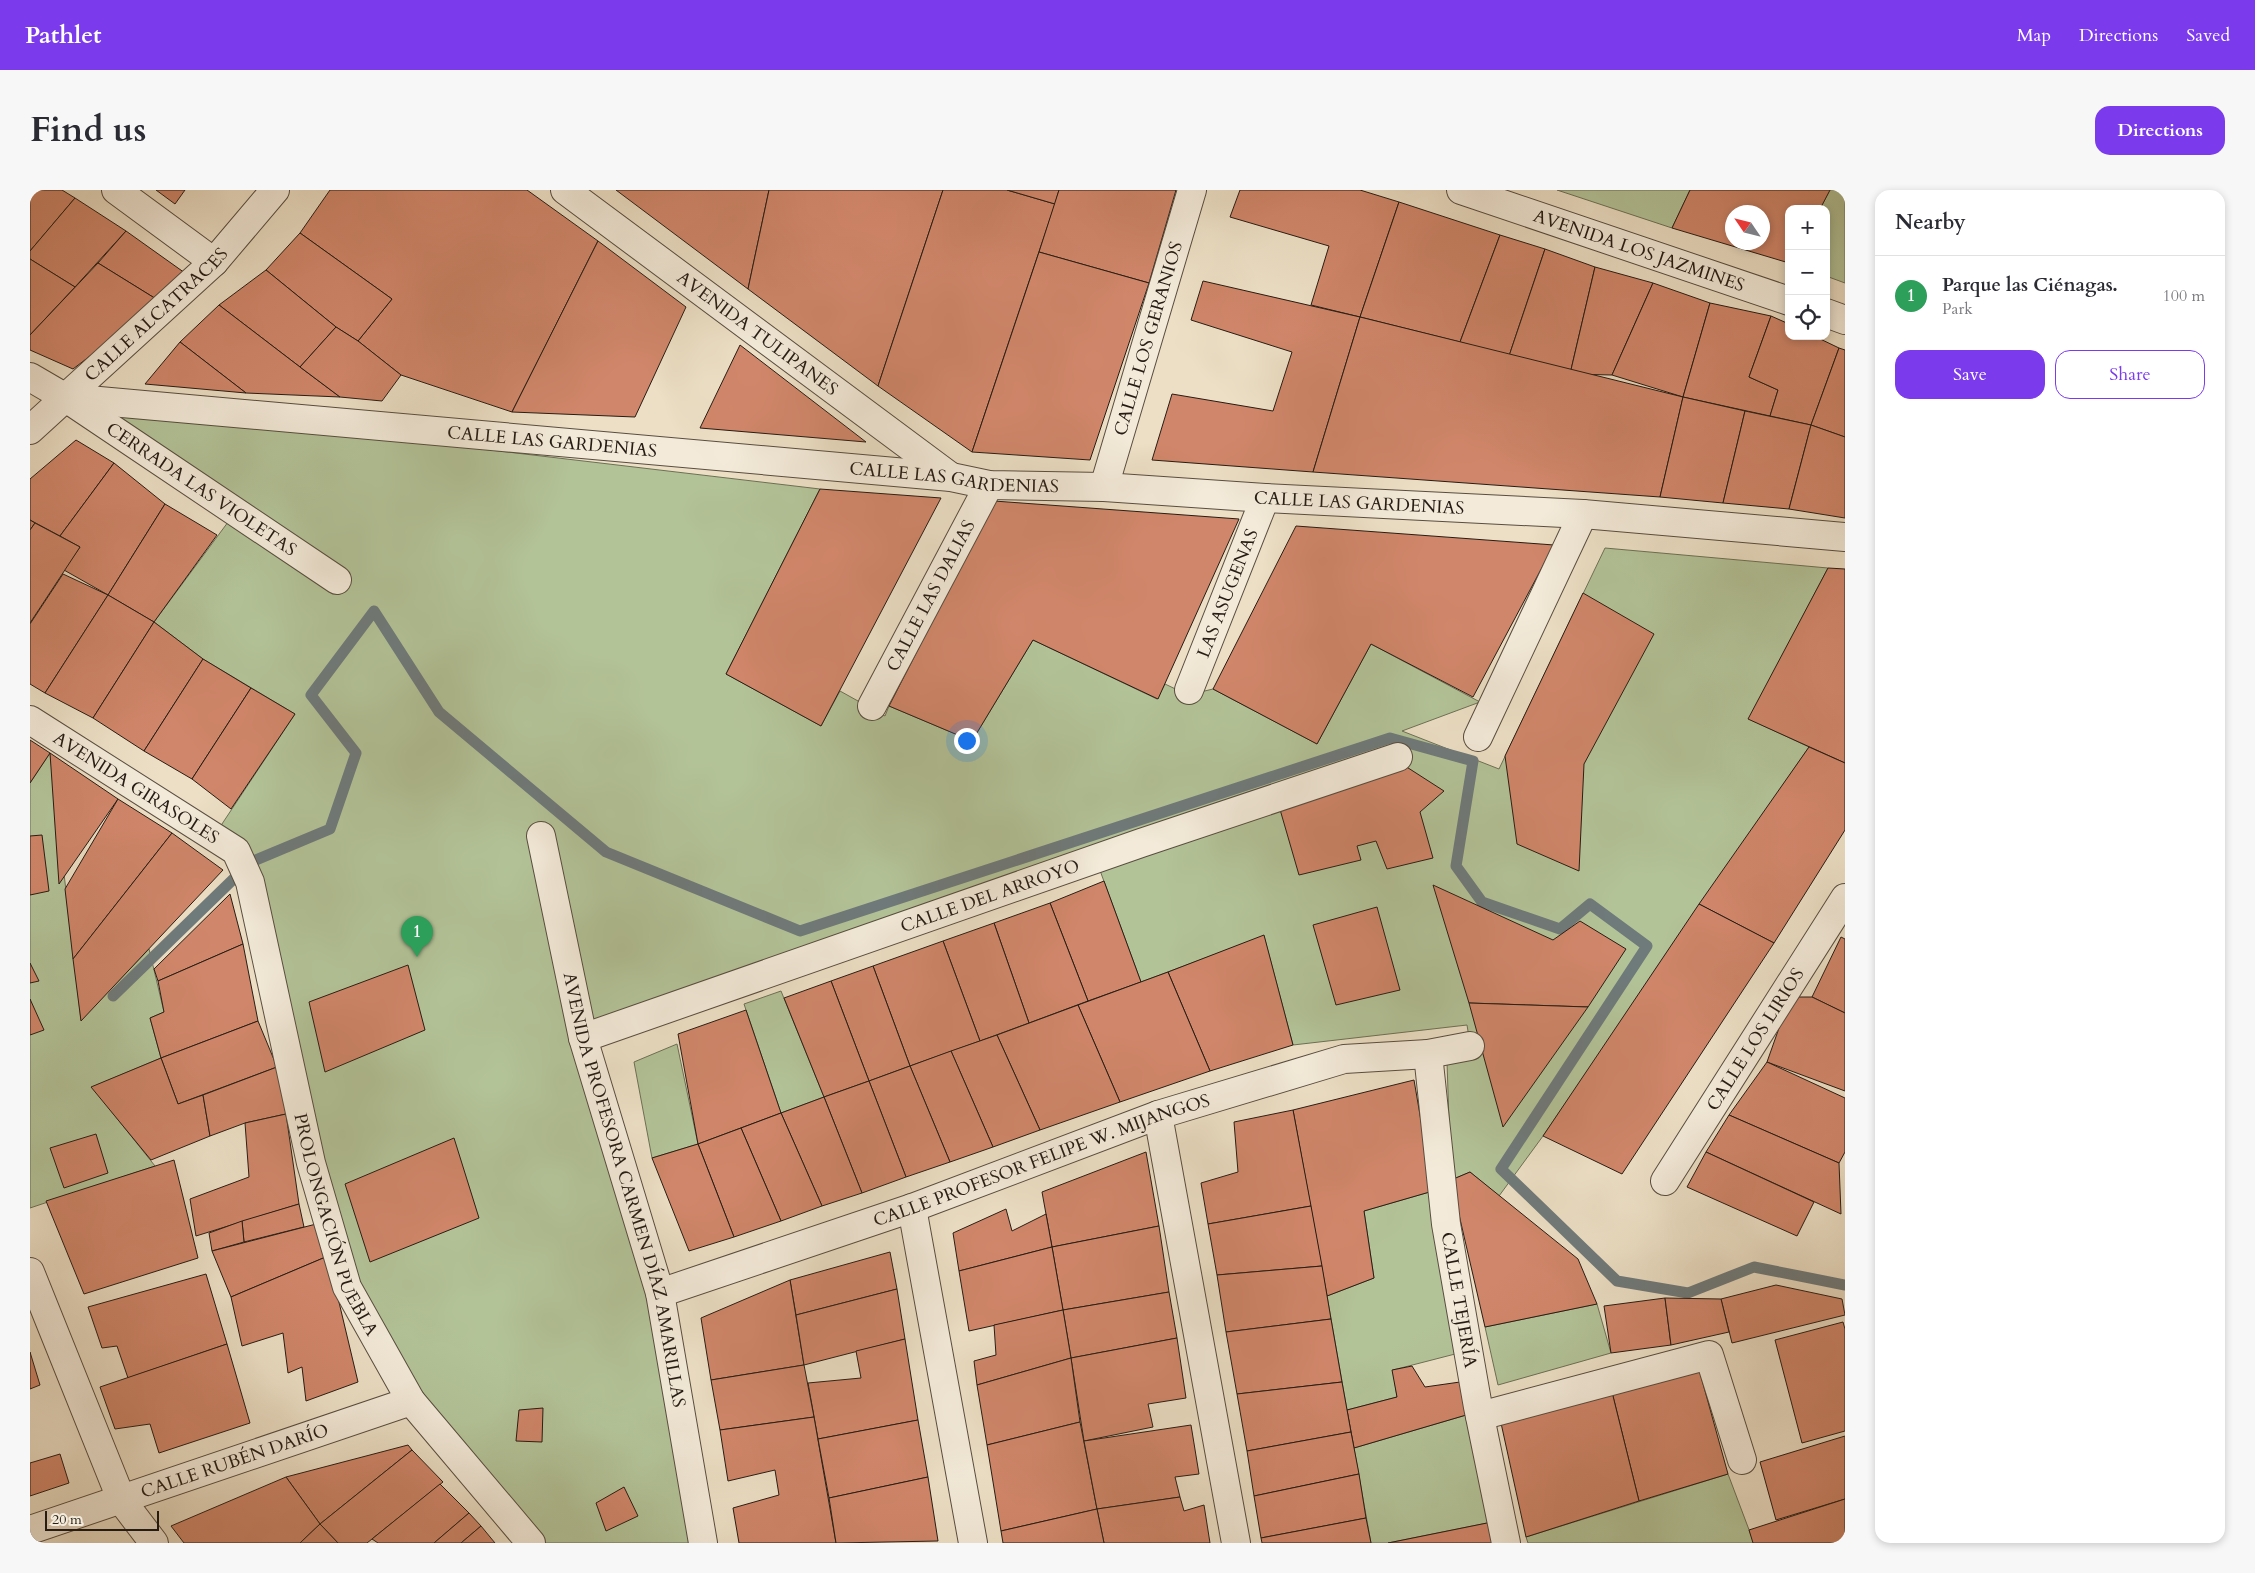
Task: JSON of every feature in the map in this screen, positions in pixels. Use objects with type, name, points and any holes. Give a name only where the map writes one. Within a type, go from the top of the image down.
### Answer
[{"type":"street","points":[[116,190],[214,262]]},
{"type":"street","name":"CALLE ALCATRACES","points":[[30,430],[214,262],[275,190]]},
{"type":"street","name":"AVENIDA TULIPANES","points":[[565,190],[950,477]]},
{"type":"street","name":"CALLE LOS GERANIOS","points":[[1104,487],[1192,190]]},
{"type":"street","name":"AVENIDA LOS JAZMINES","points":[[1461,190],[1785,300]]},
{"type":"street","points":[[1830,315],[1845,320]]},
{"type":"street","name":"CERRADA LAS VIOLETAS","points":[[30,377],[66,398],[338,580]]},
{"type":"street","name":"CALLE LAS GARDENIAS","points":[[66,398],[950,477],[989,485],[1104,487],[1265,498],[1583,514],[1845,537]]},
{"type":"street","name":"CALLE LAS DALIAS","points":[[872,706],[989,485]]},
{"type":"street","name":"LAS ASUGENAS","points":[[1189,690],[1265,498]]},
{"type":"street","points":[[1478,737],[1583,514]]},
{"type":"street","name":"AVENIDA GIRASOLES","points":[[30,720],[236,851],[246,870]]},
{"type":"street","name":"CALLE DEL ARROYO","points":[[583,1038],[1141,843],[1398,757]]},
{"type":"street","name":"AVENIDA PROFESORA CARMEN DÍAZ AMARILLAS","points":[[541,836],[583,1038],[660,1293],[703,1543]]},
{"type":"street","name":"PROLONGACIÓN PUEBLA","points":[[246,870],[311,1163],[347,1286],[411,1402],[531,1543]]},
{"type":"street","name":"CALLE LOS LIRIOS","points":[[1665,1181],[1845,898]]},
{"type":"street","name":"CALLE PROFESOR FELIPE W. MIJANGOS","points":[[660,1293],[912,1208],[1158,1115],[1344,1059],[1428,1054],[1470,1046]]},
{"type":"street","name":"CALLE TEJERÍA","points":[[1428,1054],[1446,1224],[1480,1416],[1506,1543]]},
{"type":"street","points":[[1158,1115],[1236,1543]]},
{"type":"street","points":[[912,1208],[973,1543]]},
{"type":"street","points":[[30,1272],[122,1501],[154,1543]]},
{"type":"street","points":[[1480,1416],[1708,1355],[1742,1460]]},
{"type":"street","name":"CALLE RUBÉN DARÍO","points":[[30,1530],[122,1501],[411,1402]]},
{"type":"green space","points":[[1557,190],[1690,190],[1672,228]]},
{"type":"green space","points":[[1830,190],[1845,190],[1845,283],[1830,277],[1830,205],[1822,205]]},
{"type":"green space","points":[[76,401],[820,489],[726,674],[821,726],[840,691],[885,716],[889,706],[972,741],[1033,640],[1157,699],[1165,684],[1188,695],[1213,689],[1317,744],[1371,644],[1480,702],[1402,731],[1499,769],[1605,548],[1828,568],[1749,719],[1809,747],[1543,1136],[1499,1196],[1470,1172],[1451,1180],[1447,1062],[1472,1056],[1467,1025],[1293,1045],[1264,936],[1141,982],[1091,846],[588,1033],[652,1296],[694,1543],[535,1543],[411,1401],[348,1286],[251,881],[214,836],[295,714],[203,659],[154,622],[234,514]]},
{"type":"green space","points":[[50,753],[81,1020],[149,949],[164,1012],[150,1018],[161,1058],[92,1087],[155,1166],[30,1208],[30,783]]},
{"type":"green space","points":[[781,991],[824,1097],[781,1113],[744,1004]]},
{"type":"green space","points":[[677,1044],[698,1144],[652,1158],[634,1062]]},
{"type":"green space","points":[[1433,1191],[1459,1353],[1393,1370],[1397,1397],[1347,1410],[1327,1296],[1374,1278],[1364,1211]]},
{"type":"green space","points":[[1597,1304],[1611,1353],[1498,1385],[1485,1327]]},
{"type":"green space","points":[[1473,1413],[1492,1522],[1388,1543],[1371,1543],[1354,1448]]},
{"type":"green space","points":[[1728,1474],[1754,1543],[1528,1543],[1526,1537]]},
{"type":"building","points":[[30,190],[62,190],[75,198],[30,251]]},
{"type":"building","points":[[156,190],[185,190],[175,204]]},
{"type":"building","points":[[330,190],[527,190],[598,241],[512,412],[401,375],[358,341],[392,299],[300,233]]},
{"type":"building","points":[[616,190],[769,190],[748,289]]},
{"type":"building","points":[[769,190],[943,190],[878,386],[748,289]]},
{"type":"building","points":[[943,190],[1007,190],[1055,204],[972,452],[878,386]]},
{"type":"building","points":[[1007,190],[1059,190],[1055,204]]},
{"type":"building","points":[[1059,190],[1176,190],[1149,283],[1039,252]]},
{"type":"building","points":[[1240,190],[1360,190],[1399,202],[1360,317],[1311,305],[1329,246],[1230,217]]},
{"type":"building","points":[[1690,190],[1830,190],[1822,205],[1785,205],[1785,262],[1746,250],[1770,250],[1770,205],[1725,205],[1725,244],[1672,228]]},
{"type":"building","points":[[75,198],[126,231],[75,287],[30,259],[30,251]]},
{"type":"building","points":[[1399,202],[1500,235],[1460,342],[1360,317]]},
{"type":"building","points":[[126,231],[192,278],[161,302],[98,263]]},
{"type":"building","points":[[300,233],[392,299],[358,341],[336,327],[266,270]]},
{"type":"building","points":[[1500,235],[1545,249],[1509,356],[1460,342]]},
{"type":"building","points":[[598,241],[686,307],[635,417],[512,412]]},
{"type":"building","points":[[1545,249],[1595,267],[1570,374],[1509,356]]},
{"type":"building","points":[[1039,252],[1149,283],[1090,460],[972,452]]},
{"type":"building","points":[[30,259],[75,287],[30,335]]},
{"type":"building","points":[[98,263],[161,302],[73,369],[30,350],[30,335]]},
{"type":"building","points":[[1595,267],[1653,283],[1612,375],[1570,374]]},
{"type":"building","points":[[266,270],[336,327],[300,367],[219,305]]},
{"type":"building","points":[[1203,281],[1360,317],[1313,472],[1152,460],[1172,394],[1273,411],[1292,352],[1191,320]]},
{"type":"building","points":[[1653,283],[1710,303],[1683,397],[1612,375]]},
{"type":"building","points":[[1710,303],[1771,316],[1749,377],[1778,390],[1770,416],[1683,397]]},
{"type":"building","points":[[219,305],[340,397],[246,393],[180,342]]},
{"type":"building","points":[[1771,316],[1785,322],[1785,340],[1822,340],[1839,348],[1811,425],[1770,416],[1778,390],[1749,377]]},
{"type":"building","points":[[1360,317],[1683,397],[1660,497],[1313,472]]},
{"type":"building","points":[[336,327],[358,341],[401,375],[382,401],[340,397],[300,367]]},
{"type":"building","points":[[180,342],[246,393],[145,384]]},
{"type":"building","points":[[740,345],[866,442],[700,428]]},
{"type":"building","points":[[1839,348],[1845,350],[1845,437],[1811,425]]},
{"type":"building","points":[[1683,397],[1745,411],[1723,503],[1660,497]]},
{"type":"building","points":[[1745,411],[1811,425],[1789,509],[1723,503]]},
{"type":"building","points":[[1811,425],[1845,437],[1845,518],[1789,509]]},
{"type":"building","points":[[76,440],[114,463],[60,536],[30,520],[30,479]]},
{"type":"building","points":[[114,463],[165,504],[108,595],[64,570],[80,547],[60,536]]},
{"type":"building","points":[[820,489],[941,498],[821,726],[726,674]]},
{"type":"building","points":[[994,501],[1239,519],[1158,699],[1033,640],[972,741],[889,706]]},
{"type":"building","points":[[165,504],[217,535],[154,622],[108,595]]},
{"type":"building","points":[[30,520],[35,523],[30,530]]},
{"type":"building","points":[[35,523],[80,547],[30,623],[30,530]]},
{"type":"building","points":[[1296,526],[1554,545],[1473,697],[1371,644],[1317,744],[1213,689]]},
{"type":"building","points":[[1828,568],[1845,569],[1845,763],[1748,719]]},
{"type":"building","points":[[63,574],[108,595],[45,693],[30,684],[30,624]]},
{"type":"building","points":[[1583,593],[1654,634],[1584,764],[1579,871],[1517,844],[1505,756]]},
{"type":"building","points":[[108,595],[154,622],[93,718],[45,693]]},
{"type":"building","points":[[154,622],[203,659],[144,751],[93,718]]},
{"type":"building","points":[[203,659],[251,688],[192,779],[144,751]]},
{"type":"building","points":[[251,688],[295,714],[231,809],[192,779]]},
{"type":"building","points":[[30,740],[50,753],[30,783]]},
{"type":"building","points":[[1809,747],[1845,763],[1845,830],[1774,943],[1699,904]]},
{"type":"building","points":[[50,753],[118,799],[59,884]]},
{"type":"building","points":[[1402,764],[1444,791],[1420,812],[1433,858],[1387,869],[1376,841],[1357,846],[1361,860],[1299,875],[1279,806]]},
{"type":"building","points":[[118,799],[172,833],[73,959],[65,889]]},
{"type":"building","points":[[172,833],[223,870],[81,1021],[73,959]]},
{"type":"building","points":[[42,835],[49,891],[30,895],[30,836]]},
{"type":"building","points":[[1104,881],[1141,982],[1088,1001],[1050,903]]},
{"type":"building","points":[[1433,885],[1553,940],[1580,921],[1626,949],[1588,1007],[1469,1003]]},
{"type":"building","points":[[230,894],[243,944],[158,981],[154,969]]},
{"type":"building","points":[[1050,903],[1088,1001],[1029,1023],[994,923]]},
{"type":"building","points":[[1699,904],[1774,943],[1622,1174],[1543,1136]]},
{"type":"building","points":[[1377,907],[1400,990],[1336,1005],[1313,925]]},
{"type":"building","points":[[994,923],[1029,1023],[980,1041],[943,941]]},
{"type":"building","points":[[1264,935],[1293,1045],[1210,1071],[1168,972]]},
{"type":"building","points":[[1841,937],[1845,939],[1845,1013],[1812,997]]},
{"type":"building","points":[[943,941],[980,1041],[910,1066],[873,966]]},
{"type":"building","points":[[243,944],[258,1021],[161,1058],[150,1018],[164,1012],[158,981]]},
{"type":"building","points":[[30,963],[39,981],[30,983]]},
{"type":"building","points":[[408,965],[425,1030],[325,1072],[309,1002]]},
{"type":"building","points":[[873,966],[910,1066],[869,1081],[831,981]]},
{"type":"building","points":[[1168,972],[1210,1071],[1120,1102],[1078,1005]]},
{"type":"building","points":[[831,981],[869,1081],[824,1097],[784,998]]},
{"type":"building","points":[[1790,997],[1812,997],[1845,1013],[1845,1091],[1767,1062]]},
{"type":"building","points":[[30,999],[44,1030],[30,1035]]},
{"type":"building","points":[[1469,1003],[1588,1007],[1503,1127]]},
{"type":"building","points":[[1078,1005],[1120,1102],[1040,1130],[997,1035]]},
{"type":"building","points":[[746,1010],[781,1113],[698,1144],[678,1034]]},
{"type":"building","points":[[258,1021],[277,1067],[178,1104],[161,1058]]},
{"type":"building","points":[[997,1035],[1040,1130],[993,1147],[951,1051]]},
{"type":"building","points":[[951,1051],[993,1147],[950,1162],[910,1066]]},
{"type":"building","points":[[161,1058],[178,1104],[203,1095],[210,1136],[151,1160],[91,1087]]},
{"type":"building","points":[[1767,1062],[1845,1098],[1845,1152],[1839,1163],[1729,1115]]},
{"type":"building","points":[[910,1066],[950,1162],[906,1177],[869,1081]]},
{"type":"building","points":[[277,1067],[286,1114],[245,1123],[210,1136],[203,1095]]},
{"type":"building","points":[[1414,1080],[1433,1191],[1364,1211],[1374,1278],[1327,1296],[1293,1110]]},
{"type":"building","points":[[869,1081],[906,1177],[862,1193],[824,1097]]},
{"type":"building","points":[[824,1097],[862,1193],[822,1206],[781,1113]]},
{"type":"building","points":[[1293,1110],[1311,1206],[1208,1224],[1201,1183],[1238,1172],[1234,1122]]},
{"type":"building","points":[[781,1113],[822,1206],[781,1221],[741,1128]]},
{"type":"building","points":[[286,1114],[299,1204],[196,1236],[190,1199],[249,1177],[245,1123]]},
{"type":"building","points":[[1729,1115],[1839,1163],[1841,1214],[1706,1152]]},
{"type":"building","points":[[741,1128],[781,1221],[734,1237],[698,1144]]},
{"type":"building","points":[[96,1134],[108,1173],[64,1188],[50,1148]]},
{"type":"building","points":[[454,1138],[479,1218],[370,1262],[345,1184]]},
{"type":"building","points":[[698,1144],[734,1237],[689,1251],[652,1158]]},
{"type":"building","points":[[1146,1152],[1159,1226],[1052,1247],[1042,1192]]},
{"type":"building","points":[[1706,1152],[1814,1202],[1797,1236],[1687,1187]]},
{"type":"building","points":[[174,1160],[198,1258],[84,1294],[46,1201]]},
{"type":"building","points":[[1470,1172],[1578,1259],[1597,1304],[1485,1327],[1451,1180]]},
{"type":"building","points":[[299,1204],[304,1227],[244,1242],[242,1221]]},
{"type":"building","points":[[1311,1206],[1322,1266],[1217,1275],[1208,1224]]},
{"type":"building","points":[[1006,1209],[1012,1231],[1046,1214],[1052,1247],[959,1271],[953,1233]]},
{"type":"building","points":[[242,1221],[244,1242],[212,1251],[209,1233]]},
{"type":"building","points":[[320,1223],[328,1256],[231,1297],[212,1251]]},
{"type":"building","points":[[1159,1226],[1169,1292],[1063,1310],[1052,1247]]},
{"type":"building","points":[[1052,1247],[1063,1310],[969,1331],[959,1271]]},
{"type":"building","points":[[890,1252],[897,1289],[796,1315],[790,1280]]},
{"type":"building","points":[[328,1256],[358,1382],[306,1401],[302,1367],[288,1373],[283,1333],[242,1346],[231,1297]]},
{"type":"building","points":[[1322,1266],[1331,1319],[1226,1332],[1217,1275]]},
{"type":"building","points":[[206,1274],[227,1344],[128,1378],[117,1346],[102,1348],[88,1307]]},
{"type":"building","points":[[790,1280],[804,1365],[711,1380],[701,1318]]},
{"type":"building","points":[[1776,1285],[1842,1299],[1845,1315],[1732,1343],[1721,1299]]},
{"type":"building","points":[[897,1289],[905,1339],[804,1365],[796,1315]]},
{"type":"building","points":[[1169,1292],[1177,1338],[1071,1358],[1063,1310]]},
{"type":"building","points":[[1665,1298],[1671,1345],[1611,1353],[1604,1306]]},
{"type":"building","points":[[1665,1298],[1721,1299],[1729,1332],[1671,1345]]},
{"type":"building","points":[[1063,1310],[1071,1358],[977,1385],[974,1361],[996,1355],[994,1325]]},
{"type":"building","points":[[1331,1319],[1342,1382],[1237,1394],[1226,1332]]},
{"type":"building","points":[[1843,1322],[1845,1329],[1845,1431],[1802,1443],[1775,1340]]},
{"type":"building","points":[[1177,1338],[1186,1398],[1148,1404],[1153,1427],[1084,1441],[1071,1358]]},
{"type":"building","points":[[905,1339],[918,1420],[818,1439],[808,1383],[861,1378],[856,1351]]},
{"type":"building","points":[[227,1344],[250,1423],[159,1453],[150,1424],[115,1429],[100,1387]]},
{"type":"building","points":[[30,1352],[40,1385],[30,1389]]},
{"type":"building","points":[[1071,1358],[1080,1422],[987,1445],[977,1385]]},
{"type":"building","points":[[1697,1362],[1728,1474],[1639,1501],[1611,1388]]},
{"type":"building","points":[[804,1365],[814,1417],[720,1430],[711,1380]]},
{"type":"building","points":[[1412,1366],[1425,1387],[1467,1381],[1473,1413],[1354,1448],[1347,1410],[1397,1397],[1392,1370]]},
{"type":"building","points":[[1342,1382],[1351,1432],[1247,1451],[1237,1394]]},
{"type":"building","points":[[1611,1388],[1639,1501],[1526,1537],[1501,1423]]},
{"type":"building","points":[[543,1408],[542,1442],[516,1441],[519,1410]]},
{"type":"building","points":[[814,1417],[836,1543],[739,1543],[733,1508],[779,1495],[775,1470],[728,1481],[720,1430]]},
{"type":"building","points":[[918,1420],[928,1477],[829,1498],[818,1439]]},
{"type":"building","points":[[1080,1422],[1097,1509],[1001,1531],[987,1445]]},
{"type":"building","points":[[1191,1425],[1199,1474],[1175,1477],[1180,1497],[1097,1509],[1084,1441]]},
{"type":"building","points":[[1351,1432],[1359,1474],[1254,1496],[1247,1451]]},
{"type":"building","points":[[1845,1436],[1845,1499],[1776,1520],[1760,1462]]},
{"type":"building","points":[[408,1445],[412,1450],[320,1524],[286,1477]]},
{"type":"building","points":[[412,1450],[443,1482],[367,1543],[338,1543],[320,1524]]},
{"type":"building","points":[[60,1454],[69,1483],[30,1496],[30,1463]]},
{"type":"building","points":[[1359,1474],[1366,1518],[1261,1538],[1254,1496]]},
{"type":"building","points":[[286,1477],[320,1524],[300,1543],[184,1543],[171,1526]]},
{"type":"building","points":[[928,1477],[938,1541],[836,1543],[829,1498]]},
{"type":"building","points":[[440,1484],[469,1513],[434,1543],[378,1543],[372,1539]]},
{"type":"building","points":[[624,1487],[638,1516],[606,1531],[596,1503]]},
{"type":"building","points":[[1180,1497],[1184,1511],[1204,1505],[1210,1543],[1104,1543],[1097,1509]]},
{"type":"building","points":[[1845,1499],[1845,1543],[1753,1543],[1749,1530]]},
{"type":"building","points":[[1097,1509],[1104,1543],[1003,1543],[1001,1531]]},
{"type":"building","points":[[469,1513],[481,1526],[461,1543],[434,1543]]},
{"type":"building","points":[[1366,1518],[1371,1543],[1262,1543],[1261,1538]]},
{"type":"building","points":[[1492,1522],[1496,1543],[1388,1543]]},
{"type":"building","points":[[320,1524],[338,1543],[300,1543]]},
{"type":"building","points":[[481,1526],[495,1543],[461,1543]]},
{"type":"waterway","points":[[113,996],[251,862],[330,829],[356,753],[311,695],[374,611],[439,712],[606,852],[800,931],[1390,738],[1473,761],[1456,866],[1482,902],[1560,929],[1590,904],[1647,946],[1501,1169],[1617,1281],[1688,1293],[1754,1267],[1845,1285]]},
{"type":"place","name":"Parque las Ciénagas.","points":[[417,957]]}]
